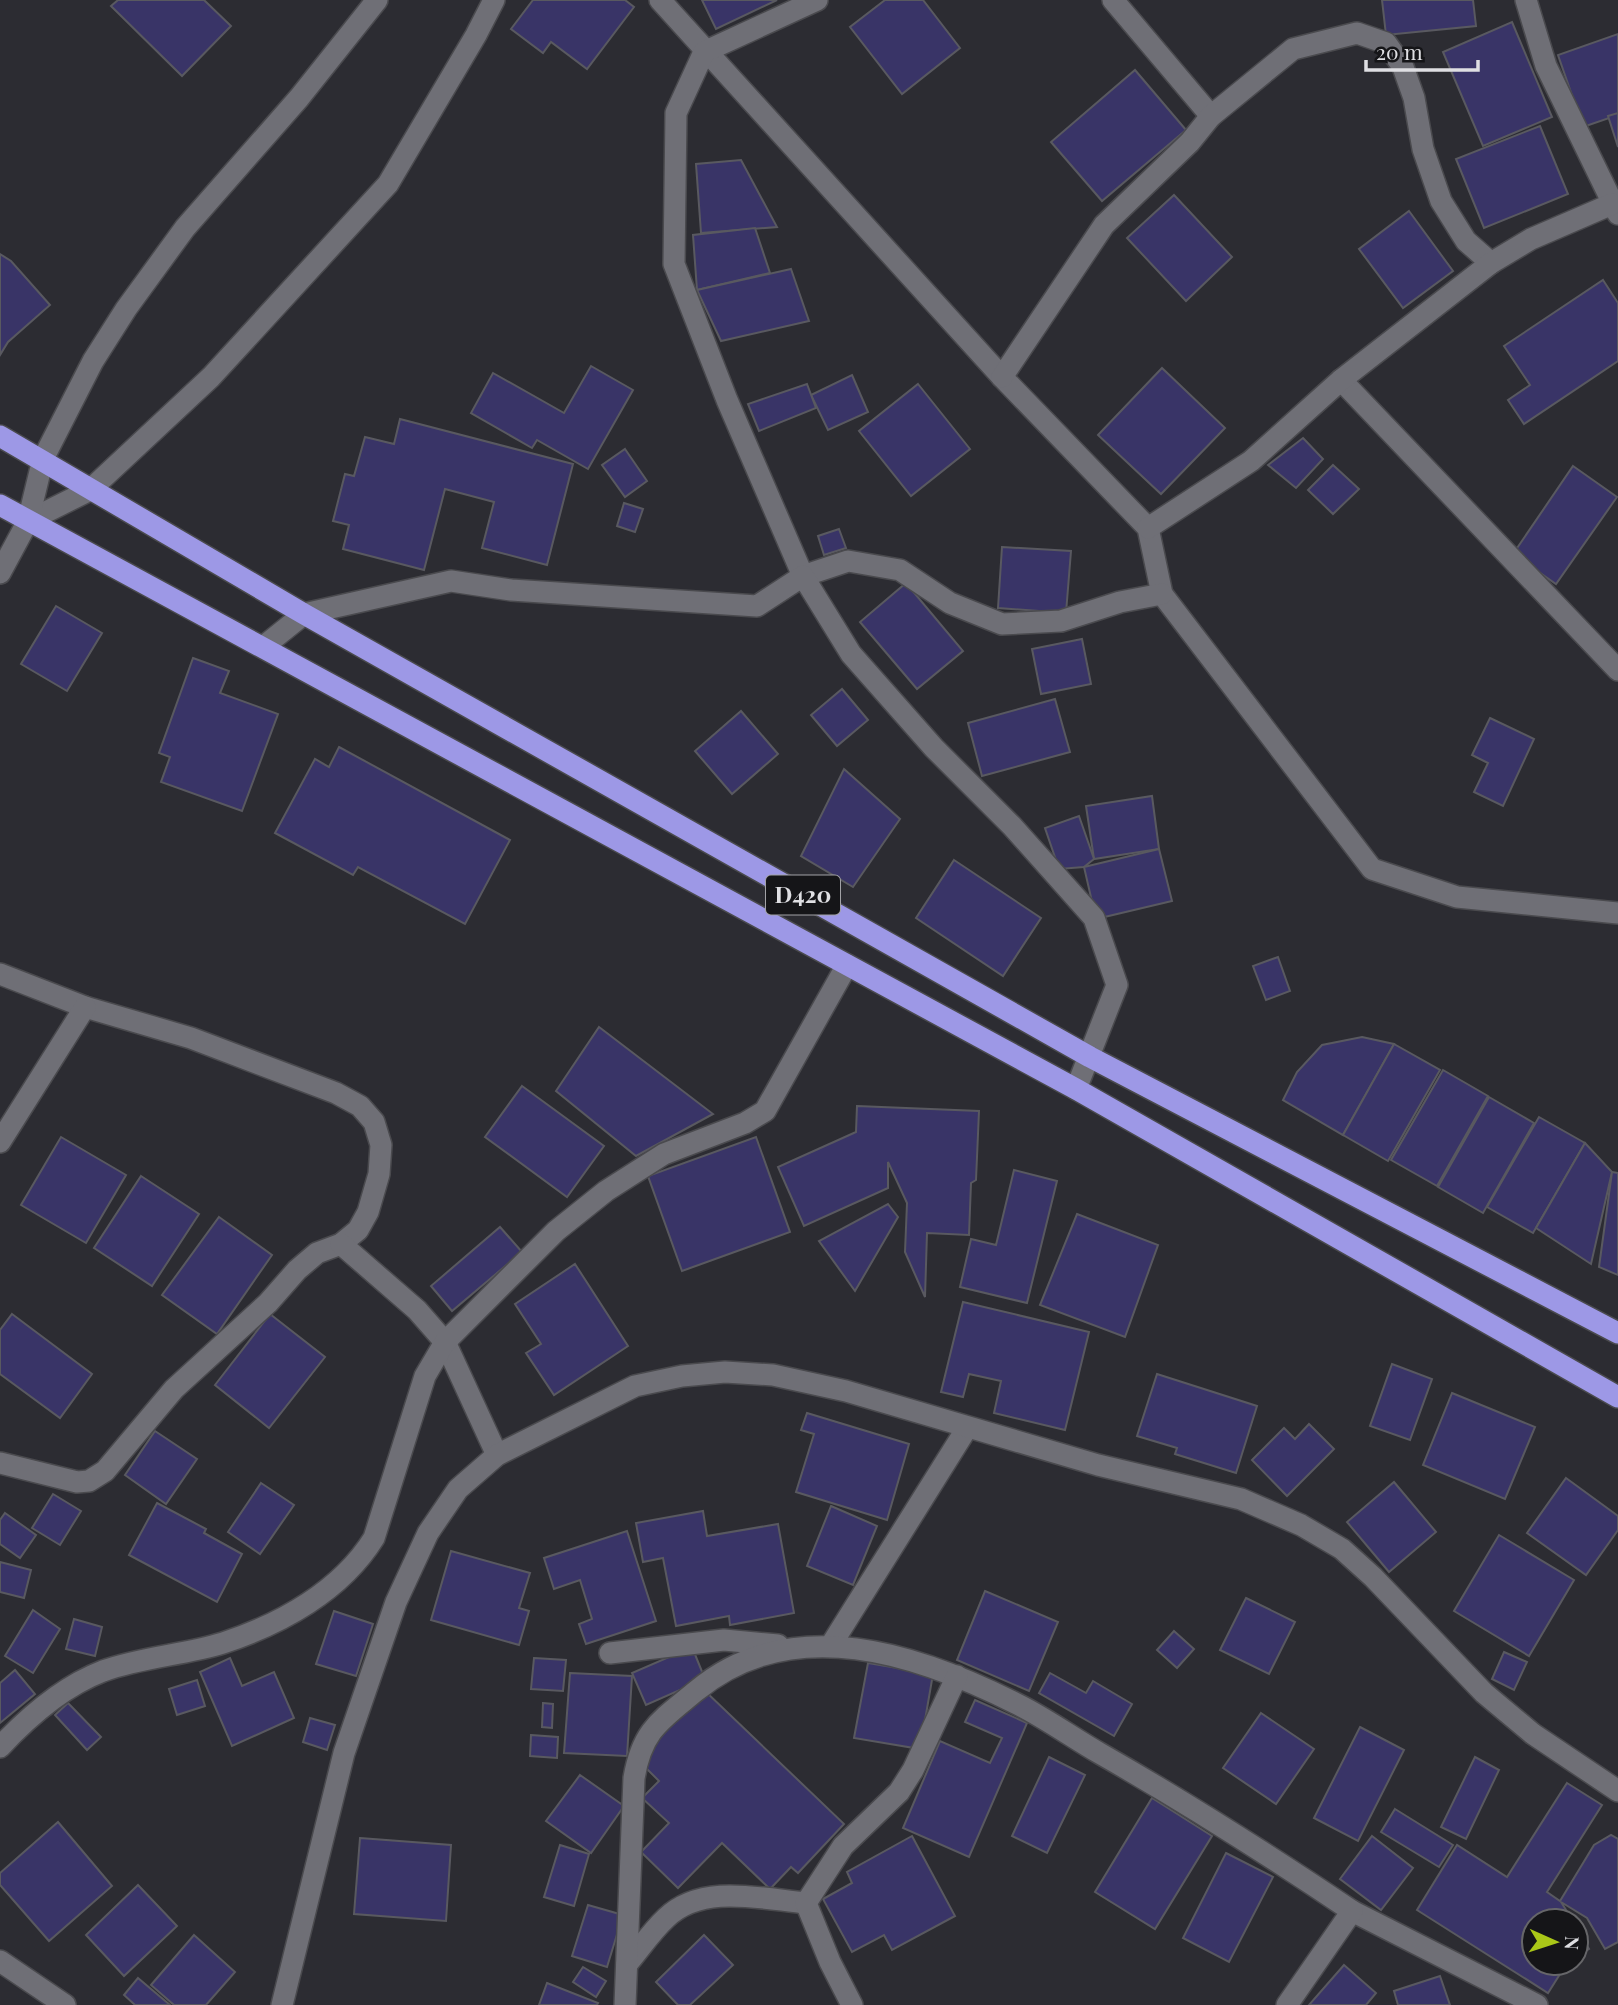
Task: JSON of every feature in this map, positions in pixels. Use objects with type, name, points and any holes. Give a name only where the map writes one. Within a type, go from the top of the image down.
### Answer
[{"type":"highway","name":"D420","points":[[0,436],[304,614],[1090,1057],[1618,1333]]},
{"type":"highway","name":"D420","points":[[0,505],[1076,1089],[1618,1397]]},
{"type":"street","points":[[0,573],[27,521],[43,459],[93,361],[185,228],[299,98],[377,0]]},
{"type":"street","points":[[27,521],[90,491],[211,377],[388,184],[494,0]]},
{"type":"street","points":[[660,0],[704,52],[1002,377],[1148,528],[1162,594],[1372,869],[1457,897],[1618,913]]},
{"type":"street","points":[[817,0],[704,52],[676,113],[674,264],[747,448],[803,576],[851,654],[934,748],[1012,826],[1094,918],[1117,985],[1076,1089]]},
{"type":"street","points":[[1113,0],[1211,116]]},
{"type":"street","points":[[1148,528],[1251,461],[1341,380],[1490,263],[1531,239],[1615,209],[1546,66],[1526,0]]},
{"type":"street","points":[[1002,377],[1104,225],[1190,142],[1211,116],[1293,49],[1357,33],[1387,43],[1402,67],[1415,98],[1423,149],[1441,201],[1466,241],[1490,263]]},
{"type":"street","points":[[1341,380],[1618,670]]},
{"type":"street","points":[[263,647],[304,614],[451,581],[511,590],[757,606],[803,576],[848,561],[900,570],[950,603],[1002,625],[1061,621],[1120,602],[1162,594]]},
{"type":"street","points":[[0,1747],[49,1702],[102,1672],[223,1643],[284,1617],[334,1586],[361,1558],[373,1538],[425,1376],[445,1342],[556,1231],[606,1191],[664,1153],[745,1123],[765,1111],[789,1074],[847,965]]},
{"type":"street","points":[[0,974],[85,1007],[191,1038],[336,1093],[360,1106],[374,1122],[381,1145],[379,1174],[368,1212],[358,1230],[341,1244],[317,1253],[268,1303],[174,1389],[105,1471],[89,1481],[77,1482],[0,1464]]},
{"type":"street","points":[[0,1142],[85,1007]]},
{"type":"street","points":[[341,1244],[417,1310],[445,1342],[497,1455]]},
{"type":"street","points":[[282,2005],[344,1753],[396,1602],[428,1533],[458,1489],[497,1455],[635,1386],[682,1376],[725,1372],[773,1375],[846,1391],[1098,1465],[1241,1499],[1301,1525],[1342,1549],[1373,1577],[1484,1692],[1533,1734],[1618,1791]]},
{"type":"street","points":[[831,1645],[967,1428]]},
{"type":"street","points":[[610,1653],[724,1640],[799,1647]]},
{"type":"street","points":[[625,2005],[634,1778],[645,1738],[710,1679],[746,1658],[799,1647],[831,1645],[910,1659],[957,1676],[1021,1706],[1255,1846],[1352,1911],[1537,2005]]},
{"type":"street","points":[[806,1903],[843,1846],[899,1792],[913,1770],[957,1676]]},
{"type":"street","points":[[627,1964],[666,1917],[689,1902],[723,1896],[806,1903]]},
{"type":"street","points":[[806,1903],[830,1962],[852,2005]]},
{"type":"street","points":[[1287,2005],[1352,1911]]},
{"type":"street","points":[[0,1961],[65,2005]]},
{"type":"building","points":[[118,0],[204,0],[231,26],[182,76],[111,6]]},
{"type":"building","points":[[533,0],[625,0],[634,7],[587,69],[551,42],[543,53],[511,29]]},
{"type":"building","points":[[702,0],[777,0],[716,29]]},
{"type":"building","points":[[885,0],[923,0],[960,48],[902,94],[850,27]]},
{"type":"building","points":[[1382,0],[1473,0],[1476,26],[1386,35]]},
{"type":"building","points":[[1512,22],[1552,117],[1483,146],[1443,52]]},
{"type":"building","points":[[1618,34],[1618,115],[1583,127],[1558,55]]},
{"type":"building","points":[[1135,70],[1186,130],[1102,201],[1051,142]]},
{"type":"building","points":[[1618,113],[1618,147],[1608,116]]},
{"type":"building","points":[[1540,126],[1568,194],[1484,228],[1456,159]]},
{"type":"building","points":[[741,160],[777,227],[701,233],[696,164]]},
{"type":"building","points":[[1174,195],[1232,257],[1186,301],[1127,238]]},
{"type":"building","points":[[1409,211],[1453,271],[1403,308],[1359,249]]},
{"type":"building","points":[[755,228],[770,273],[697,290],[693,235]]},
{"type":"building","points":[[0,254],[11,261],[50,305],[8,342],[0,355]]},
{"type":"building","points":[[791,269],[809,321],[721,341],[697,290]]},
{"type":"building","points":[[1603,280],[1618,303],[1618,361],[1524,424],[1508,400],[1530,385],[1504,346]]},
{"type":"building","points":[[591,366],[633,390],[588,469],[537,440],[532,448],[471,413],[493,373],[564,413]]},
{"type":"building","points":[[1162,368],[1225,428],[1161,494],[1098,435]]},
{"type":"building","points":[[852,375],[868,412],[828,430],[811,395]]},
{"type":"building","points":[[807,384],[816,408],[759,431],[748,404]]},
{"type":"building","points":[[918,384],[970,449],[911,496],[859,431]]},
{"type":"building","points":[[400,419],[573,464],[547,565],[482,548],[494,502],[445,489],[424,570],[343,549],[349,525],[333,521],[345,474],[354,476],[365,437],[394,444]]},
{"type":"building","points":[[1303,438],[1323,459],[1296,488],[1268,465]]},
{"type":"building","points":[[625,449],[647,481],[625,497],[602,465]]},
{"type":"building","points":[[1333,465],[1359,489],[1333,514],[1308,490]]},
{"type":"building","points":[[1573,466],[1617,497],[1556,584],[1513,554]]},
{"type":"building","points":[[624,503],[643,509],[635,532],[617,526]]},
{"type":"building","points":[[839,529],[846,548],[824,555],[818,536]]},
{"type":"building","points":[[1002,547],[1071,551],[1066,613],[998,608]]},
{"type":"building","points":[[906,583],[963,651],[917,689],[860,622]]},
{"type":"building","points":[[56,606],[102,633],[67,691],[21,664]]},
{"type":"building","points":[[1082,639],[1091,684],[1041,694],[1032,649]]},
{"type":"building","points":[[193,658],[229,671],[220,693],[278,714],[242,811],[161,782],[170,757],[159,753]]},
{"type":"building","points":[[842,689],[868,720],[837,746],[811,715]]},
{"type":"building","points":[[1055,699],[1070,752],[982,776],[968,723]]},
{"type":"building","points":[[741,711],[778,754],[732,794],[695,751]]},
{"type":"building","points":[[1490,718],[1534,739],[1503,806],[1474,792],[1488,763],[1472,755]]},
{"type":"building","points":[[339,747],[510,840],[465,924],[358,867],[353,875],[275,833],[315,759],[329,767]]},
{"type":"building","points":[[844,769],[900,819],[853,887],[801,856]]},
{"type":"building","points":[[1152,796],[1159,849],[1094,859],[1086,806]]},
{"type":"building","points":[[1079,816],[1094,859],[1084,867],[1059,869],[1045,828]]},
{"type":"building","points":[[1159,849],[1172,901],[1096,919],[1084,867]]},
{"type":"building","points":[[954,860],[1041,918],[1003,976],[916,918]]},
{"type":"building","points":[[1278,957],[1290,991],[1266,1000],[1253,966]]},
{"type":"building","points":[[599,1027],[713,1114],[636,1156],[556,1091]]},
{"type":"building","points":[[1362,1037],[1394,1044],[1343,1135],[1283,1100],[1297,1072],[1322,1045]]},
{"type":"building","points":[[1394,1044],[1440,1070],[1388,1161],[1343,1135]]},
{"type":"building","points":[[1443,1070],[1488,1096],[1437,1186],[1391,1160]]},
{"type":"building","points":[[522,1086],[604,1146],[567,1197],[485,1137]]},
{"type":"building","points":[[1489,1097],[1534,1123],[1483,1213],[1438,1187]]},
{"type":"building","points":[[857,1106],[979,1111],[976,1180],[971,1183],[969,1235],[927,1233],[925,1297],[905,1252],[907,1203],[888,1162],[888,1188],[804,1226],[778,1167],[856,1132]]},
{"type":"building","points":[[1539,1117],[1585,1143],[1533,1233],[1487,1207]]},
{"type":"building","points":[[61,1137],[126,1175],[86,1243],[21,1205]]},
{"type":"building","points":[[756,1137],[790,1232],[682,1271],[648,1176]]},
{"type":"building","points":[[1585,1143],[1612,1172],[1591,1264],[1536,1228]]},
{"type":"building","points":[[1014,1170],[1057,1181],[1027,1303],[960,1287],[971,1239],[996,1245]]},
{"type":"building","points":[[1612,1172],[1618,1173],[1618,1275],[1599,1267]]},
{"type":"building","points":[[141,1176],[199,1214],[152,1286],[94,1248]]},
{"type":"building","points":[[888,1204],[898,1217],[855,1291],[819,1241]]},
{"type":"building","points":[[1077,1214],[1158,1245],[1125,1337],[1040,1305]]},
{"type":"building","points":[[219,1217],[272,1255],[217,1334],[162,1295]]},
{"type":"building","points":[[500,1227],[522,1252],[452,1311],[431,1286]]},
{"type":"building","points":[[575,1264],[628,1346],[554,1395],[526,1353],[541,1344],[515,1304]]},
{"type":"building","points":[[963,1302],[1089,1332],[1065,1430],[994,1413],[1001,1381],[969,1374],[963,1397],[941,1392]]},
{"type":"building","points":[[12,1314],[92,1374],[60,1418],[0,1374],[0,1330]]},
{"type":"building","points":[[270,1314],[325,1357],[269,1428],[215,1385]]},
{"type":"building","points":[[1392,1364],[1432,1379],[1410,1440],[1370,1426]]},
{"type":"building","points":[[1157,1374],[1257,1406],[1236,1473],[1175,1454],[1177,1448],[1137,1436]]},
{"type":"building","points":[[1452,1393],[1535,1427],[1505,1499],[1423,1465]]},
{"type":"building","points":[[807,1413],[909,1444],[887,1520],[796,1492],[814,1434],[801,1430]]},
{"type":"building","points":[[1309,1424],[1334,1449],[1287,1496],[1252,1460],[1284,1428],[1295,1439]]},
{"type":"building","points":[[155,1431],[197,1459],[166,1504],[125,1475]]},
{"type":"building","points":[[1566,1478],[1618,1516],[1618,1530],[1586,1575],[1527,1533]]},
{"type":"building","points":[[1394,1482],[1436,1532],[1389,1572],[1347,1522]]},
{"type":"building","points":[[261,1483],[294,1505],[260,1554],[228,1532]]},
{"type":"building","points":[[53,1494],[81,1511],[60,1545],[32,1528]]},
{"type":"building","points":[[157,1503],[206,1529],[204,1533],[242,1554],[217,1602],[129,1555]]},
{"type":"building","points":[[831,1506],[877,1526],[853,1585],[807,1566]]},
{"type":"building","points":[[703,1511],[707,1536],[778,1524],[794,1613],[730,1625],[729,1616],[676,1626],[663,1558],[643,1562],[636,1523]]},
{"type":"building","points":[[5,1513],[36,1535],[20,1558],[0,1544],[0,1520]]},
{"type":"building","points":[[627,1531],[656,1621],[586,1644],[579,1624],[592,1619],[580,1580],[554,1589],[544,1558]]},
{"type":"building","points":[[1499,1535],[1574,1580],[1529,1656],[1454,1611]]},
{"type":"building","points":[[451,1551],[530,1573],[519,1608],[529,1611],[519,1645],[431,1620]]},
{"type":"building","points":[[0,1562],[31,1570],[24,1598],[0,1592]]},
{"type":"building","points":[[985,1591],[1058,1622],[1029,1691],[957,1660]]},
{"type":"building","points":[[1246,1598],[1295,1622],[1269,1674],[1220,1650]]},
{"type":"building","points":[[33,1610],[60,1629],[33,1673],[5,1656]]},
{"type":"building","points":[[334,1611],[373,1624],[356,1676],[316,1664]]},
{"type":"building","points":[[74,1619],[102,1627],[95,1656],[66,1649]]},
{"type":"building","points":[[1174,1631],[1194,1649],[1177,1668],[1157,1650]]},
{"type":"building","points":[[692,1647],[705,1679],[646,1705],[632,1673]]},
{"type":"building","points":[[1504,1652],[1527,1662],[1514,1690],[1492,1679]]},
{"type":"building","points":[[230,1658],[242,1686],[274,1672],[294,1718],[232,1746],[200,1672]]},
{"type":"building","points":[[534,1658],[566,1660],[563,1691],[531,1689]]},
{"type":"building","points":[[868,1663],[933,1674],[920,1749],[854,1738]]},
{"type":"building","points":[[15,1670],[35,1694],[0,1723],[0,1683]]},
{"type":"building","points":[[570,1673],[632,1676],[627,1756],[564,1753]]},
{"type":"building","points":[[1050,1673],[1086,1693],[1093,1681],[1132,1704],[1114,1736],[1039,1693]]},
{"type":"building","points":[[197,1680],[205,1706],[177,1715],[169,1689]]},
{"type":"building","points":[[704,1690],[844,1824],[798,1873],[791,1867],[770,1889],[722,1843],[678,1888],[641,1852],[669,1823],[642,1798],[659,1781],[638,1760]]},
{"type":"building","points":[[975,1700],[1027,1723],[969,1857],[903,1828],[940,1741],[990,1763],[1002,1738],[965,1722]]},
{"type":"building","points":[[68,1703],[101,1737],[87,1750],[55,1715]]},
{"type":"building","points":[[543,1703],[553,1704],[552,1728],[542,1727]]},
{"type":"building","points":[[1261,1713],[1314,1749],[1276,1804],[1223,1768]]},
{"type":"building","points":[[310,1718],[335,1725],[327,1750],[303,1742]]},
{"type":"building","points":[[1360,1727],[1404,1750],[1358,1841],[1314,1818]]},
{"type":"building","points":[[531,1735],[558,1737],[557,1758],[530,1756]]},
{"type":"building","points":[[1049,1757],[1085,1775],[1047,1853],[1012,1836]]},
{"type":"building","points":[[1475,1757],[1499,1770],[1466,1839],[1441,1827]]},
{"type":"building","points":[[580,1775],[624,1806],[591,1853],[546,1821]]},
{"type":"building","points":[[1567,1783],[1602,1805],[1547,1892],[1560,1901],[1594,1845],[1611,1835],[1618,1839],[1618,1942],[1605,1949],[1590,1923],[1590,1907],[1569,1907],[1561,1902],[1564,1907],[1520,1907],[1520,1975],[1417,1910],[1457,1845],[1507,1877]]},
{"type":"building","points":[[1152,1798],[1212,1836],[1155,1929],[1095,1892]]},
{"type":"building","points":[[1395,1809],[1453,1845],[1439,1867],[1381,1832]]},
{"type":"building","points":[[58,1822],[112,1886],[49,1941],[0,1885],[0,1873]]},
{"type":"building","points":[[912,1836],[955,1916],[892,1950],[884,1935],[852,1952],[823,1899],[852,1883],[847,1872]]},
{"type":"building","points":[[1372,1836],[1413,1868],[1381,1910],[1340,1879]]},
{"type":"building","points":[[360,1838],[451,1845],[446,1921],[354,1914]]},
{"type":"building","points":[[560,1845],[589,1854],[574,1906],[544,1897]]},
{"type":"building","points":[[1226,1853],[1273,1877],[1229,1962],[1183,1938]]},
{"type":"building","points":[[138,1885],[177,1926],[124,1976],[86,1935]]},
{"type":"building","points":[[588,1905],[623,1915],[607,1967],[572,1956]]},
{"type":"building","points":[[194,1935],[235,1972],[206,2005],[174,2005],[151,1985]]},
{"type":"building","points":[[704,1935],[733,1965],[690,2005],[678,2005],[656,1982]]},
{"type":"building","points":[[1344,1965],[1376,1993],[1366,2005],[1309,2005]]},
{"type":"building","points":[[583,1967],[606,1981],[596,1997],[573,1982]]},
{"type":"building","points":[[1440,1976],[1450,2005],[1398,2005],[1394,1991]]},
{"type":"building","points":[[1523,1977],[1558,1977],[1548,1993]]},
{"type":"building","points":[[138,1978],[170,2005],[135,2005],[124,1995]]},
{"type":"building","points":[[547,1983],[598,2003],[539,2005]]}]
